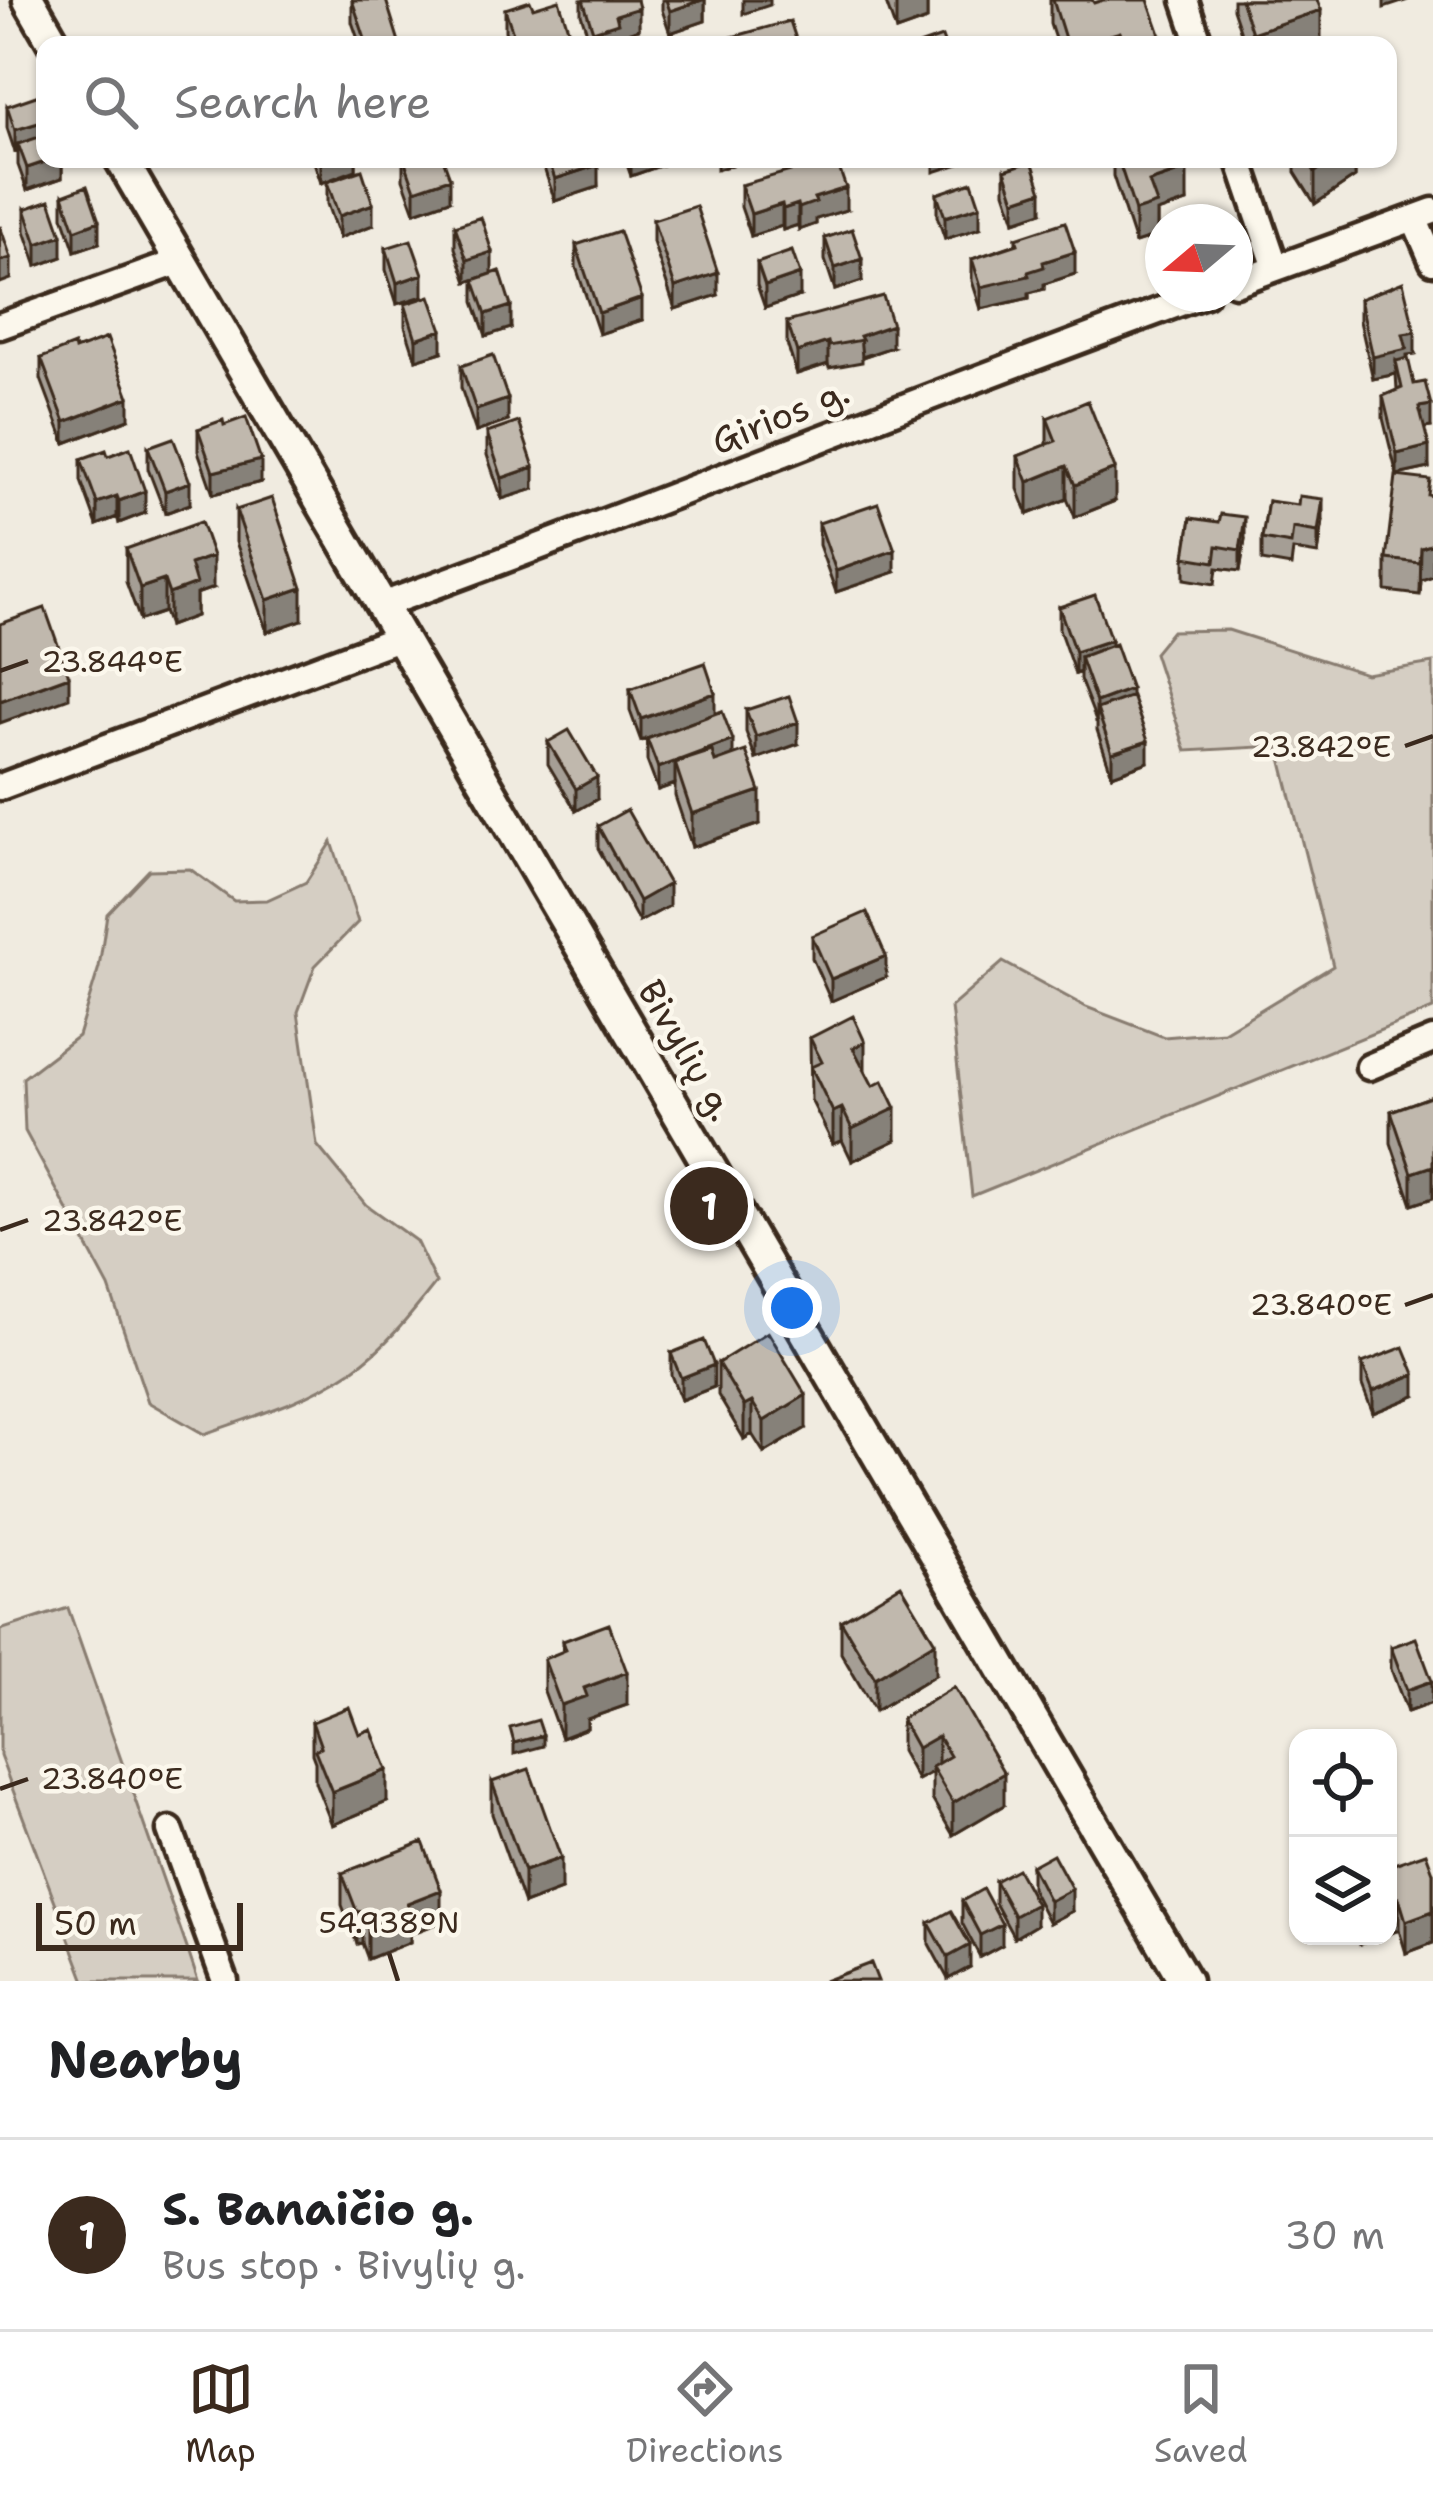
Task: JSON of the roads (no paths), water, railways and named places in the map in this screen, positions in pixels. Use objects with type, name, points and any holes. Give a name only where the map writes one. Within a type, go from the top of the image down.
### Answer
[{"type":"street","points":[[28,0],[50,36]]},
{"type":"street","points":[[1185,0],[1197,36]]},
{"type":"street","name":"Bivylių g.","points":[[127,168],[1185,1981]]},
{"type":"street","points":[[1241,168],[1276,268]]},
{"type":"street","points":[[1253,276],[1424,214],[1433,262]]},
{"type":"street","points":[[0,326],[181,261]]},
{"type":"street","name":"Girios g.","points":[[382,605],[622,518],[958,384],[1156,312]]},
{"type":"street","points":[[0,787],[400,637]]},
{"type":"street","points":[[1369,1067],[1433,1040]]},
{"type":"street","points":[[170,1830],[225,1981]]},
{"type":"place","name":"S. Banaičio g.","points":[[709,1206]]}]
